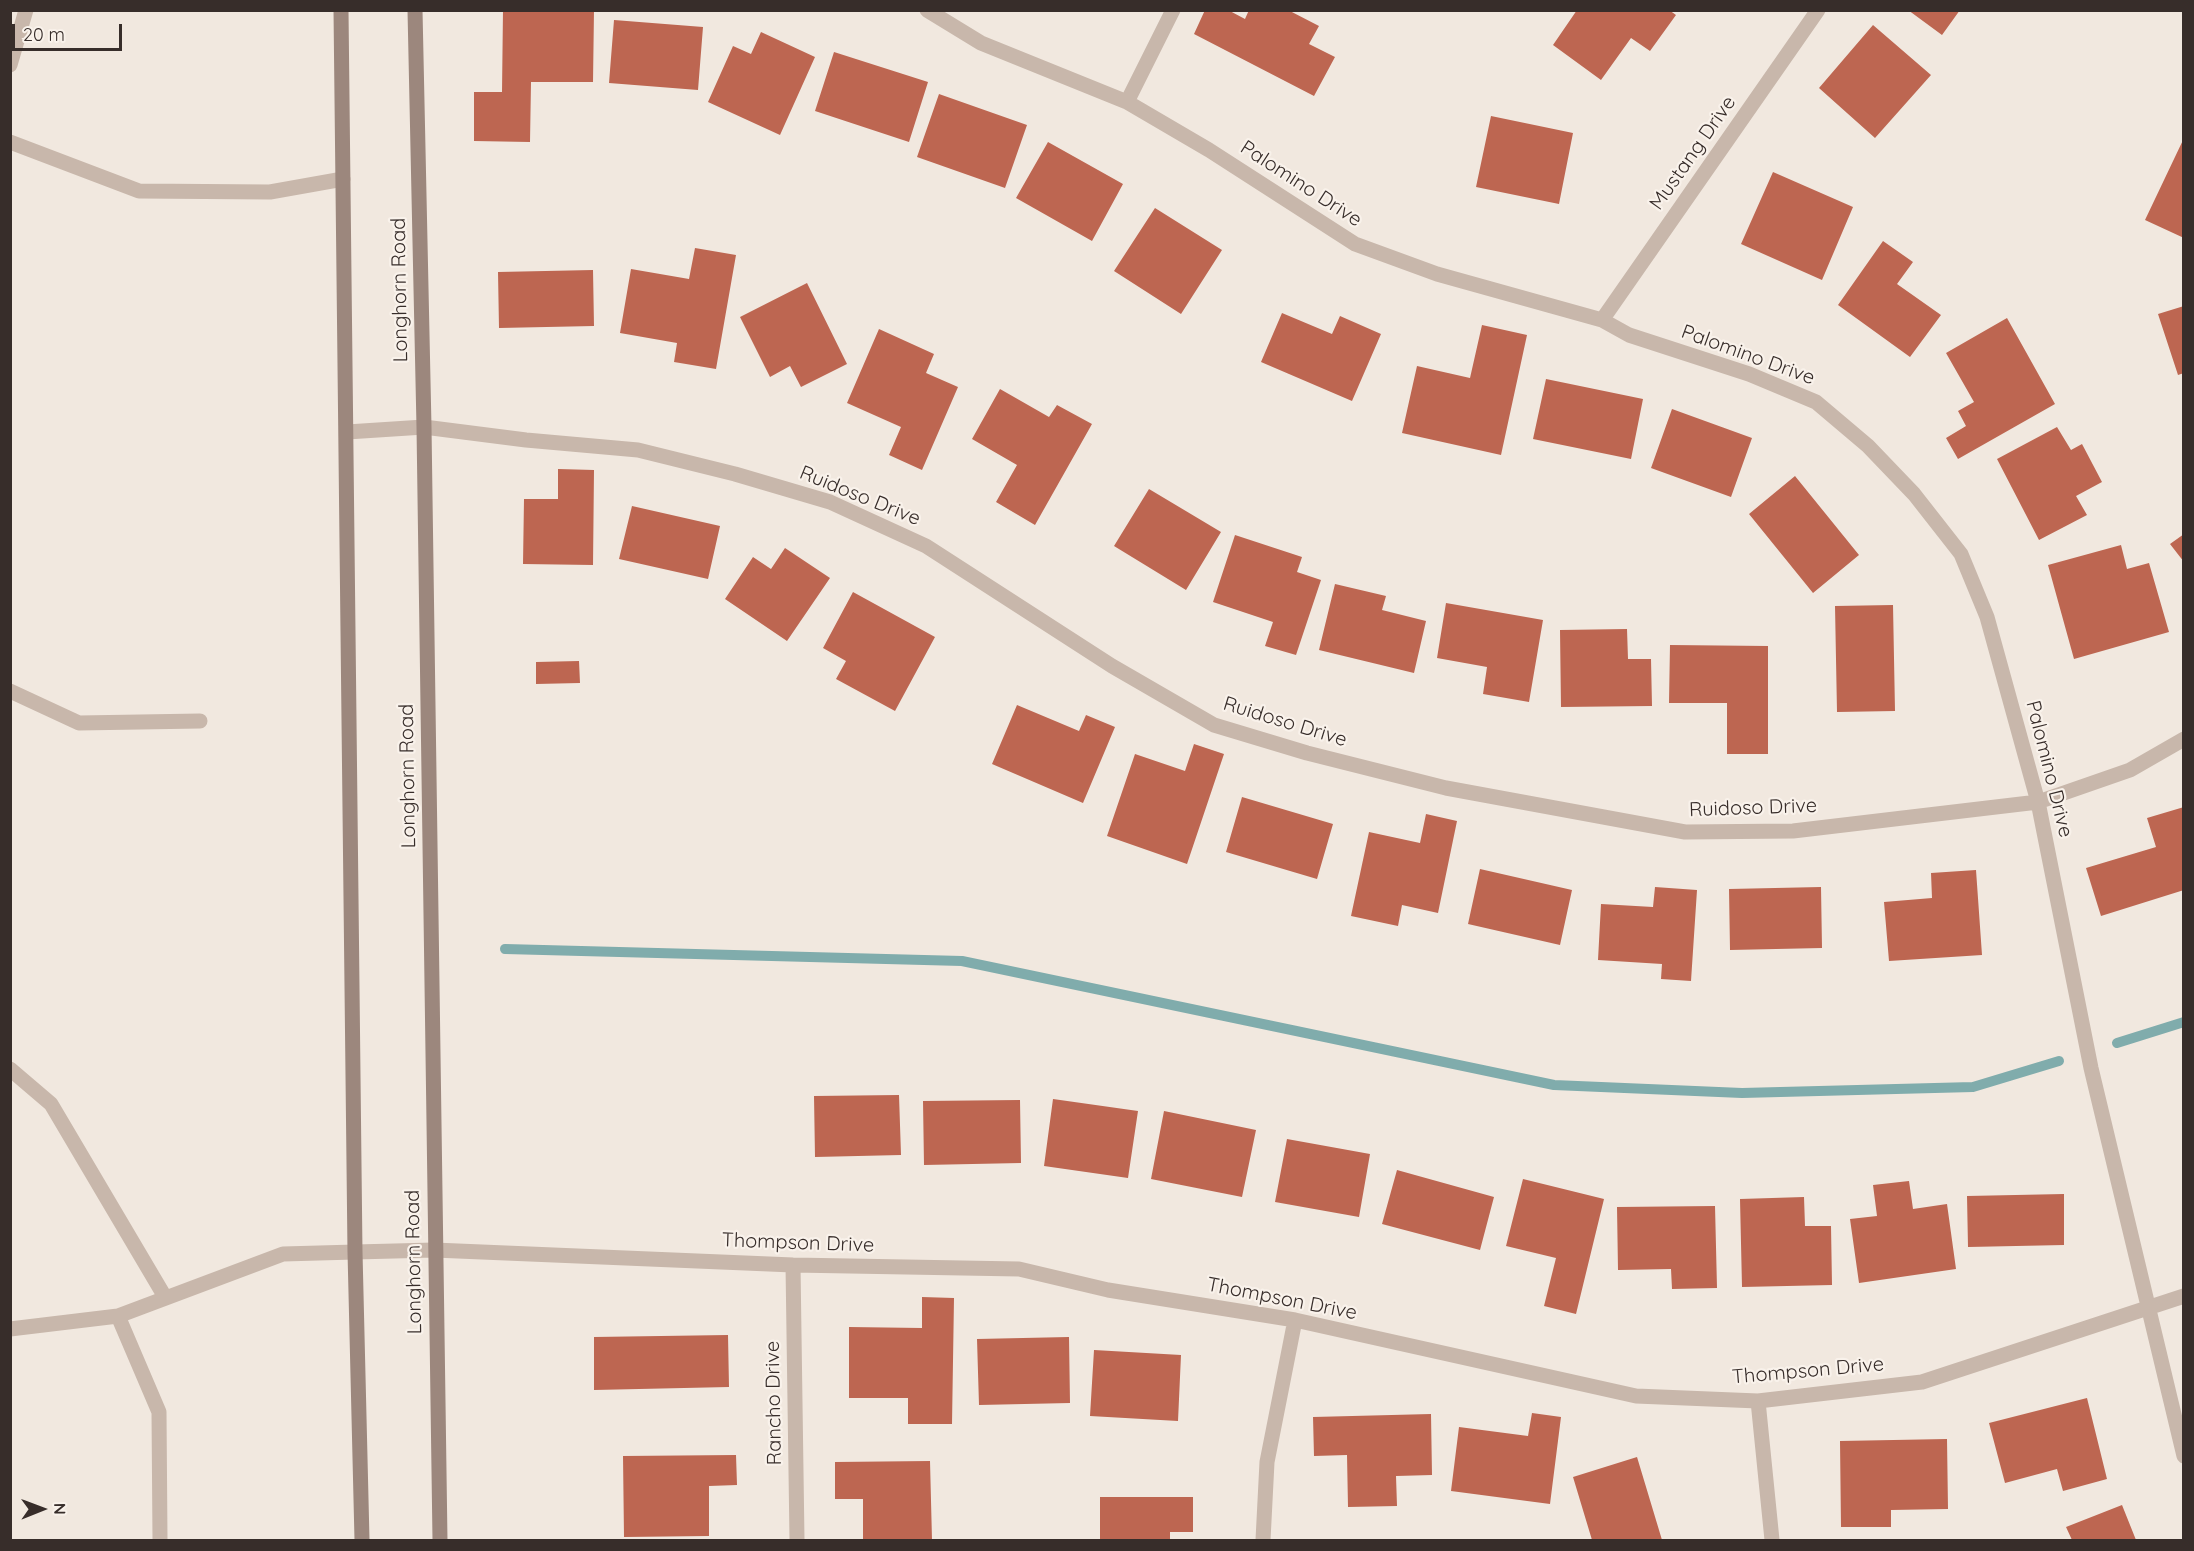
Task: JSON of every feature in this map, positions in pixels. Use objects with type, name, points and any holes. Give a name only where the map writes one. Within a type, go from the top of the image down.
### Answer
[{"type":"main road","points":[[341,10],[356,1252],[362,1540]]},
{"type":"main road","name":"Longhorn Road","points":[[415,10],[424,427],[440,1540]]},
{"type":"street","points":[[10,65],[26,10]]},
{"type":"street","name":"Palomino Drive","points":[[927,10],[981,43],[1127,102],[1209,150],[1355,244],[1437,274],[1602,320],[1629,335],[1749,374],[1816,402],[1868,446],[1914,494],[1960,554],[1987,617],[2038,802],[2091,1068],[2184,1456]]},
{"type":"street","points":[[1127,102],[1173,10]]},
{"type":"street","name":"Mustang Drive","points":[[1602,320],[1818,10]]},
{"type":"street","points":[[10,142],[139,190],[270,192],[343,179]]},
{"type":"street","name":"Ruidoso Drive","points":[[347,432],[424,427],[526,440],[638,450],[735,474],[830,502],[926,546],[1112,666],[1214,725],[1306,753],[1446,788],[1685,832],[1793,831],[2038,802],[2130,770],[2184,739]]},
{"type":"street","points":[[10,691],[79,723],[200,721]]},
{"type":"street","points":[[10,1069],[51,1104],[165,1298]]},
{"type":"street","name":"Thompson Drive","points":[[10,1329],[118,1316],[282,1254],[435,1250],[793,1265],[1019,1269],[1108,1290],[1294,1320],[1636,1396],[1758,1401],[1922,1382],[2184,1296]]},
{"type":"street","name":"Rancho Drive","points":[[793,1265],[797,1540]]},
{"type":"street","points":[[118,1316],[159,1412],[160,1540]]},
{"type":"street","points":[[1263,1540],[1267,1462],[1294,1320]]},
{"type":"street","points":[[1758,1401],[1772,1540]]},
{"type":"building","points":[[503,10],[594,10],[593,82],[531,82],[530,142],[474,141],[474,92],[502,92]]},
{"type":"building","points":[[1205,10],[1228,10],[1245,19],[1249,10],[1288,10],[1319,26],[1309,44],[1335,57],[1314,96],[1194,34]]},
{"type":"building","points":[[1577,10],[1669,10],[1676,15],[1650,51],[1631,38],[1601,80],[1553,45]]},
{"type":"building","points":[[1908,10],[1960,10],[1942,35]]},
{"type":"building","points":[[614,20],[703,27],[698,90],[609,83]]},
{"type":"building","points":[[1873,25],[1931,75],[1875,138],[1819,88]]},
{"type":"building","points":[[761,32],[815,57],[780,135],[708,102],[733,46],[751,54]]},
{"type":"building","points":[[834,52],[928,82],[909,142],[815,111]]},
{"type":"building","points":[[939,94],[1027,125],[1005,188],[917,157]]},
{"type":"building","points":[[1491,116],[1573,133],[1559,204],[1476,187]]},
{"type":"building","points":[[2184,138],[2184,238],[2145,220]]},
{"type":"building","points":[[1048,142],[1123,184],[1092,241],[1016,198]]},
{"type":"building","points":[[1773,172],[1853,207],[1822,280],[1741,244]]},
{"type":"building","points":[[1155,208],[1222,250],[1181,314],[1114,271]]},
{"type":"building","points":[[1883,241],[1913,262],[1897,284],[1941,315],[1910,357],[1838,305]]},
{"type":"building","points":[[695,248],[736,255],[716,369],[674,362],[677,343],[620,333],[631,269],[689,279]]},
{"type":"building","points":[[593,270],[594,326],[499,328],[498,272]]},
{"type":"building","points":[[807,283],[847,364],[801,387],[790,366],[770,377],[740,317]]},
{"type":"building","points":[[2184,306],[2184,373],[2178,375],[2158,314]]},
{"type":"building","points":[[1282,313],[1332,334],[1340,316],[1381,334],[1352,401],[1261,362]]},
{"type":"building","points":[[2007,318],[2055,404],[1958,459],[1946,438],[1966,426],[1958,411],[1974,402],[1946,353]]},
{"type":"building","points":[[1482,325],[1527,335],[1501,455],[1402,433],[1417,366],[1470,378]]},
{"type":"building","points":[[879,329],[934,354],[926,373],[958,387],[922,470],[889,455],[901,427],[847,403]]},
{"type":"building","points":[[1546,379],[1643,399],[1631,459],[1533,439]]},
{"type":"building","points":[[1000,389],[1049,417],[1057,405],[1092,424],[1035,525],[996,502],[1017,465],[972,439]]},
{"type":"building","points":[[1672,409],[1752,438],[1731,497],[1651,468]]},
{"type":"building","points":[[2057,427],[2071,450],[2082,444],[2102,482],[2076,496],[2087,515],[2039,540],[1997,459]]},
{"type":"building","points":[[558,469],[594,470],[593,565],[523,564],[524,499],[558,499]]},
{"type":"building","points":[[1795,476],[1859,555],[1813,593],[1749,514]]},
{"type":"building","points":[[1149,489],[1221,532],[1186,590],[1114,546]]},
{"type":"building","points":[[632,506],[720,526],[708,579],[619,559]]},
{"type":"building","points":[[2184,534],[2184,562],[2170,544]]},
{"type":"building","points":[[1235,535],[1302,557],[1297,572],[1321,580],[1296,655],[1265,646],[1273,622],[1213,602]]},
{"type":"building","points":[[2121,545],[2127,569],[2149,563],[2169,632],[2074,659],[2048,565]]},
{"type":"building","points":[[785,548],[830,578],[787,641],[725,599],[753,557],[771,569]]},
{"type":"building","points":[[1335,584],[1386,596],[1382,610],[1426,621],[1414,673],[1319,650]]},
{"type":"building","points":[[853,592],[935,637],[895,711],[836,679],[846,661],[823,648]]},
{"type":"building","points":[[1446,603],[1543,620],[1529,702],[1483,694],[1487,667],[1437,658]]},
{"type":"building","points":[[1893,605],[1895,711],[1837,712],[1835,606]]},
{"type":"building","points":[[1627,629],[1628,659],[1651,659],[1652,706],[1561,707],[1560,630]]},
{"type":"building","points":[[1670,645],[1768,646],[1768,754],[1727,754],[1727,703],[1669,703]]},
{"type":"building","points":[[579,661],[580,683],[536,684],[536,662]]},
{"type":"building","points":[[1017,705],[1079,731],[1086,715],[1115,727],[1083,803],[992,764]]},
{"type":"building","points":[[1194,744],[1224,754],[1187,864],[1107,836],[1135,754],[1185,771]]},
{"type":"building","points":[[1242,797],[1333,824],[1317,879],[1226,852]]},
{"type":"building","points":[[2184,807],[2184,890],[2101,916],[2086,868],[2156,847],[2147,818]]},
{"type":"building","points":[[1426,814],[1457,821],[1438,913],[1402,905],[1398,926],[1351,916],[1369,832],[1420,843]]},
{"type":"building","points":[[1480,869],[1572,890],[1560,945],[1468,924]]},
{"type":"building","points":[[1976,870],[1982,955],[1889,961],[1884,902],[1932,898],[1931,873]]},
{"type":"building","points":[[1655,887],[1697,890],[1691,981],[1661,979],[1662,964],[1598,960],[1601,904],[1653,907]]},
{"type":"building","points":[[1821,887],[1822,948],[1730,950],[1729,889]]},
{"type":"building","points":[[899,1095],[901,1155],[815,1157],[814,1096]]},
{"type":"building","points":[[1053,1099],[1138,1111],[1128,1178],[1044,1166]]},
{"type":"building","points":[[1020,1100],[1021,1163],[924,1165],[923,1101]]},
{"type":"building","points":[[1164,1111],[1256,1130],[1242,1197],[1151,1179]]},
{"type":"building","points":[[1287,1139],[1370,1154],[1359,1217],[1275,1202]]},
{"type":"building","points":[[1397,1170],[1494,1197],[1480,1250],[1382,1224]]},
{"type":"building","points":[[1523,1179],[1604,1199],[1576,1314],[1544,1306],[1556,1258],[1506,1246]]},
{"type":"building","points":[[1909,1181],[1913,1209],[1947,1204],[1956,1269],[1859,1283],[1850,1219],[1877,1216],[1873,1185]]},
{"type":"building","points":[[2064,1194],[2064,1245],[1968,1247],[1967,1196]]},
{"type":"building","points":[[1804,1197],[1805,1226],[1831,1226],[1832,1285],[1742,1287],[1740,1199]]},
{"type":"building","points":[[1715,1206],[1717,1288],[1672,1289],[1671,1269],[1618,1270],[1617,1207]]},
{"type":"building","points":[[922,1297],[954,1298],[952,1424],[908,1424],[908,1398],[849,1398],[849,1327],[922,1328]]},
{"type":"building","points":[[728,1335],[729,1387],[594,1390],[594,1337]]},
{"type":"building","points":[[1069,1337],[1070,1403],[979,1405],[977,1339]]},
{"type":"building","points":[[1094,1350],[1181,1355],[1178,1421],[1090,1416]]},
{"type":"building","points":[[2087,1398],[2107,1479],[2063,1491],[2057,1469],[2005,1483],[1989,1423]]},
{"type":"building","points":[[1532,1413],[1561,1417],[1550,1504],[1451,1491],[1459,1427],[1528,1436]]},
{"type":"building","points":[[1431,1414],[1432,1475],[1396,1476],[1397,1506],[1348,1507],[1347,1455],[1314,1456],[1313,1417]]},
{"type":"building","points":[[1947,1439],[1948,1509],[1891,1510],[1891,1527],[1841,1527],[1840,1441]]},
{"type":"building","points":[[736,1455],[737,1485],[709,1486],[709,1536],[624,1537],[623,1456]]},
{"type":"building","points":[[1637,1457],[1662,1540],[1592,1540],[1573,1477]]},
{"type":"building","points":[[930,1461],[932,1540],[863,1540],[863,1499],[835,1499],[835,1462]]},
{"type":"building","points":[[1100,1497],[1193,1497],[1193,1532],[1170,1532],[1170,1540],[1100,1540]]},
{"type":"building","points":[[2122,1505],[2136,1540],[2072,1540],[2066,1527]]},
{"type":"waterway","points":[[505,949],[962,961],[1554,1085],[1742,1093],[1973,1087],[2059,1061]]},
{"type":"waterway","points":[[2117,1043],[2184,1022]]}]
